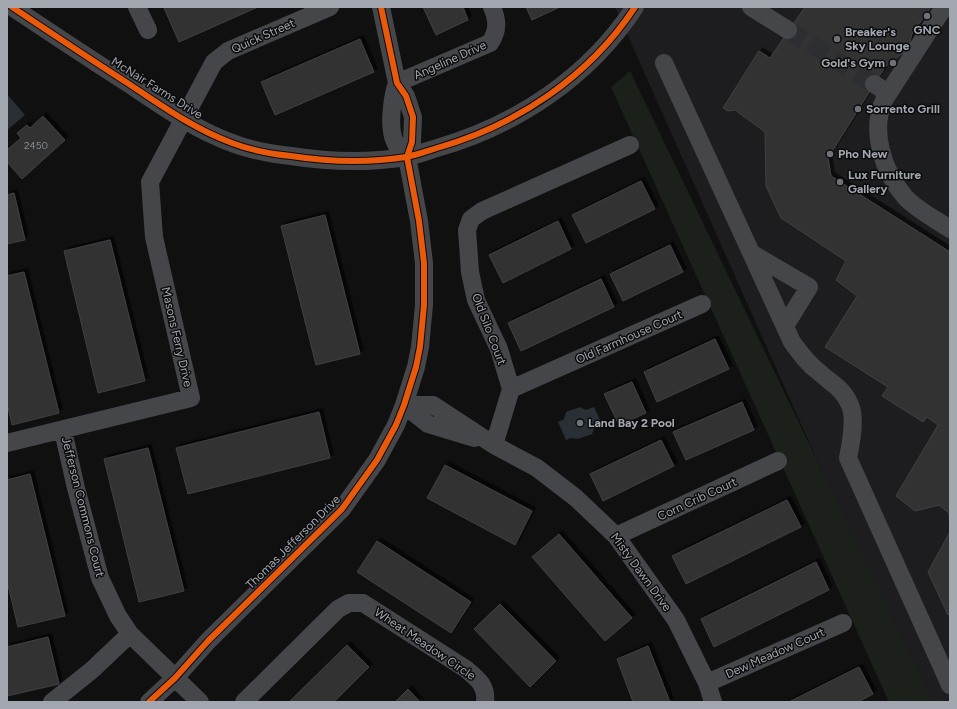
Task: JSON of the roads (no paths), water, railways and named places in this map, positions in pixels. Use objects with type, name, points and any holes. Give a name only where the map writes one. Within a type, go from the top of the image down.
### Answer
[{"type":"street","name":"McNair Farms Drive","points":[[12,7],[184,121],[232,143],[276,154],[318,160],[348,161],[407,157],[460,141],[503,122],[540,102],[573,77],[621,29],[635,7]]},
{"type":"street","points":[[138,7],[148,30]]},
{"type":"street","name":"Quick Street","points":[[184,121],[206,75],[214,62],[228,51],[330,7]]},
{"type":"street","points":[[381,7],[397,83],[392,108],[395,142],[407,157]]},
{"type":"street","name":"Angeline Drive","points":[[397,83],[490,44],[495,36],[497,27],[497,18],[492,7]]},
{"type":"street","points":[[751,7],[788,30]]},
{"type":"street","points":[[944,7],[881,89],[877,129],[887,165],[906,197],[950,229]]},
{"type":"street","points":[[664,63],[792,342],[803,357],[818,372],[840,387],[851,406],[853,432],[848,458],[943,652],[950,685]]},
{"type":"street","name":"Masons Ferry Drive","points":[[7,443],[63,431],[191,398],[154,237],[150,182],[184,121]]},
{"type":"street","name":"Old Silo Court","points":[[511,389],[499,349],[476,300],[470,272],[467,230],[471,219],[482,211],[630,145]]},
{"type":"street","name":"Thomas Jefferson Drive","points":[[148,702],[175,678],[208,641],[342,509],[377,460],[396,425],[416,367],[424,305],[422,242],[407,157]]},
{"type":"street","points":[[751,253],[809,287],[785,326]]},
{"type":"street","name":"Old Farmhouse Court","points":[[511,389],[702,304]]},
{"type":"street","points":[[494,444],[511,389]]},
{"type":"street","name":"Misty Dawn Drive","points":[[404,405],[433,404],[494,444],[537,468],[576,498],[616,536],[676,620],[707,683],[713,702]]},
{"type":"street","name":"Jefferson Commons Court","points":[[63,431],[76,488],[100,578],[118,616],[130,634],[200,702]]},
{"type":"street","name":"Corn Crib Court","points":[[616,536],[778,461]]},
{"type":"street","name":"Wheat Meadow Circle","points":[[244,702],[338,609],[349,603],[363,603],[466,669],[481,682],[486,693],[485,702]]},
{"type":"street","name":"Dew Meadow Court","points":[[707,683],[843,622]]},
{"type":"street","points":[[52,702],[92,670],[130,634]]},
{"type":"tunnel","points":[[788,30],[874,84]]},
{"type":"place","name":"GNC","points":[[927,16]]},
{"type":"place","name":"Breaker's Sky Lounge","points":[[837,39]]},
{"type":"place","name":"Gold's Gym","points":[[893,63]]},
{"type":"place","name":"Sorrento Grill","points":[[858,109]]},
{"type":"place","name":"Pho New","points":[[830,154]]},
{"type":"place","name":"Lux Furniture Gallery","points":[[840,182]]},
{"type":"place","name":"Land Bay 2 Pool","points":[[580,423]]}]
